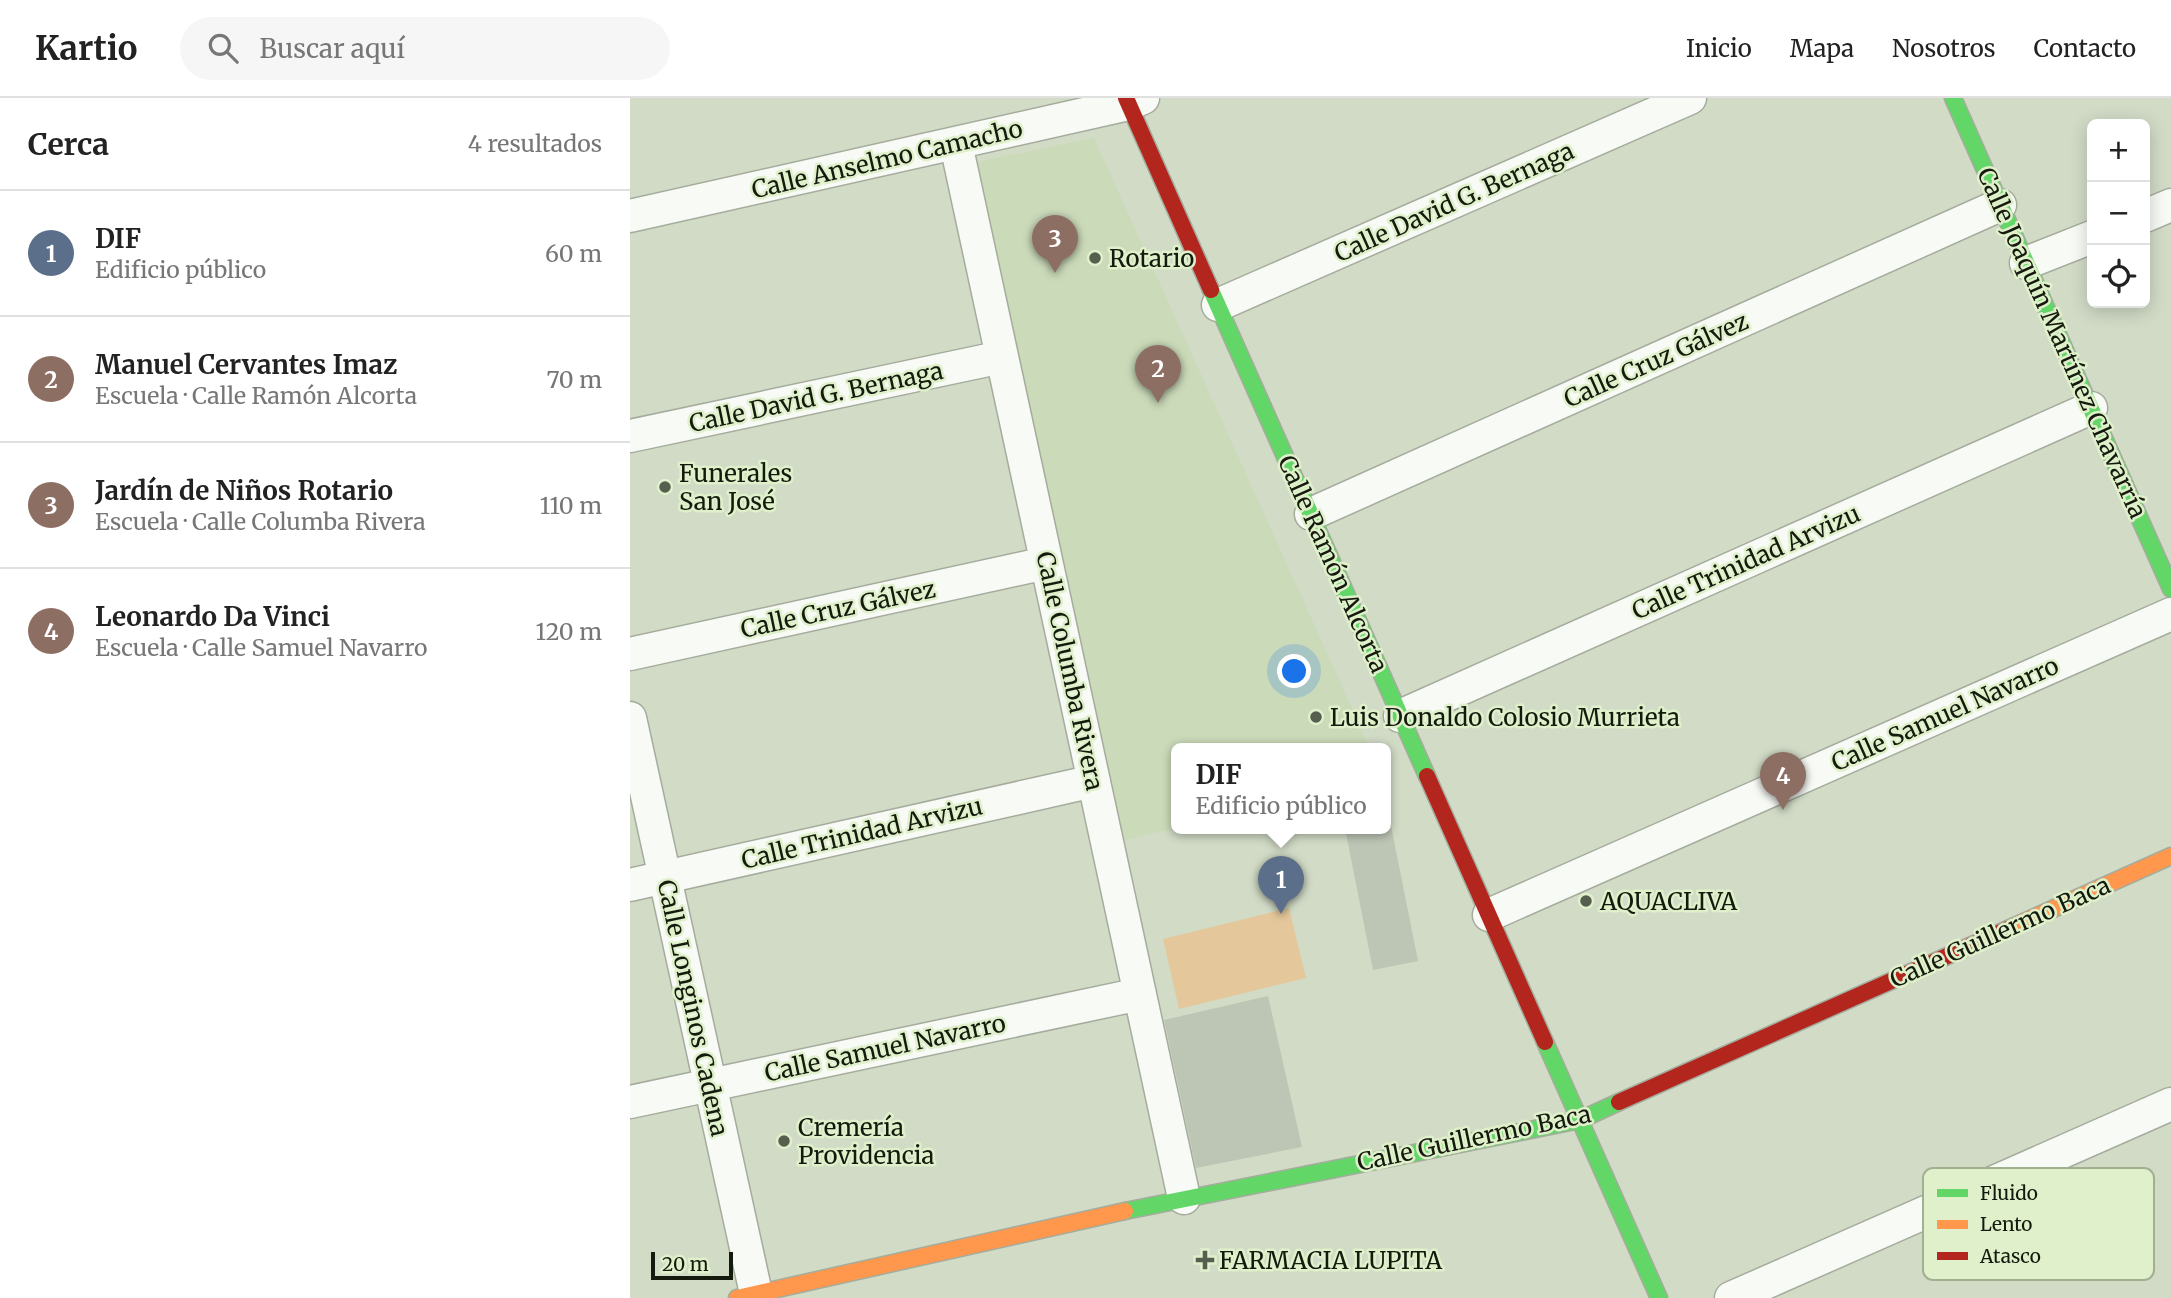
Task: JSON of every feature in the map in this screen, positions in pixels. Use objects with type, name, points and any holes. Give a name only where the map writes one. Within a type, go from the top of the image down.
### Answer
[{"type":"street","name":"Calle David G. Bernaga","points":[[1218,305],[1690,98]]},
{"type":"street","name":"Calle Joaquín Martínez Chavarría","points":[[1953,98],[2171,589]]},
{"type":"street","name":"Calle Ramón Alcorta","points":[[1133,100],[1218,305],[1659,1298]]},
{"type":"street","name":"Calle Anselmo Camacho","points":[[630,216],[956,144],[1133,100]]},
{"type":"street","name":"Calle Columba Rivera","points":[[956,144],[1184,1198]]},
{"type":"street","name":"Calle Cruz Gálvez","points":[[1311,514],[2000,205]]},
{"type":"street","points":[[2150,214],[2171,205]]},
{"type":"street","points":[[2026,263],[2087,239]]},
{"type":"street","name":"Calle David G. Bernaga","points":[[630,436],[1002,358]]},
{"type":"street","name":"Calle Trinidad Arvizu","points":[[1400,716],[2091,408]]},
{"type":"street","name":"Calle Cruz Gálvez","points":[[630,654],[1046,563]]},
{"type":"street","name":"Calle Samuel Navarro","points":[[1489,915],[2171,614]]},
{"type":"street","name":"Calle Longinos Cadena","points":[[630,718],[710,1085],[750,1297]]},
{"type":"street","name":"Calle Trinidad Arvizu","points":[[630,885],[1094,781]]},
{"type":"street","name":"Calle Guillermo Baca","points":[[750,1297],[1184,1198],[1580,1120],[2171,856]]},
{"type":"street","name":"Calle Samuel Navarro","points":[[630,1102],[1140,994]]},
{"type":"street","points":[[2026,1168],[2171,1104]]},
{"type":"street","points":[[1731,1298],[1923,1213]]},
{"type":"shaded area","points":[[1094,138],[1368,743],[1171,743],[1171,829],[1124,840],[977,162]]},
{"type":"shaded area","points":[[1289,908],[1306,978],[1179,1009],[1163,939]]},
{"type":"building","points":[[1391,826],[1418,961],[1373,970],[1346,834],[1391,834]]},
{"type":"building","points":[[1268,996],[1302,1147],[1196,1168],[1164,1020]]},
{"type":"traffic: fast","points":[[1953,98],[2171,589]]},
{"type":"traffic: fast","points":[[1211,290],[1427,776]]},
{"type":"traffic: fast","points":[[1545,1042],[1659,1298]]},
{"type":"traffic: fast","points":[[1125,1211],[1580,1120],[1619,1102]]},
{"type":"traffic: slow","points":[[2008,929],[2171,856]]},
{"type":"traffic: slow","points":[[737,1298],[1125,1211]]},
{"type":"traffic: jam","points":[[1126,98],[1211,290]]},
{"type":"traffic: jam","points":[[1427,776],[1545,1042]]},
{"type":"traffic: jam","points":[[1619,1102],[2008,929]]},
{"type":"place","name":"Rotario","points":[[1095,258]]},
{"type":"place","name":"Jardín de Niños Rotario","points":[[1055,273]]},
{"type":"place","name":"Manuel Cervantes Imaz","points":[[1158,403]]},
{"type":"place","name":"Funerales San José","points":[[665,487]]},
{"type":"place","name":"Luis Donaldo Colosio Murrieta","points":[[1316,717]]},
{"type":"place","name":"Leonardo Da Vinci","points":[[1783,810]]},
{"type":"place","name":"AQUACLIVA","points":[[1586,901]]},
{"type":"place","name":"DIF","points":[[1281,914]]},
{"type":"place","name":"Cremería Providencia","points":[[784,1141]]},
{"type":"place","name":"FARMACIA LUPITA","points":[[1205,1260]]}]
